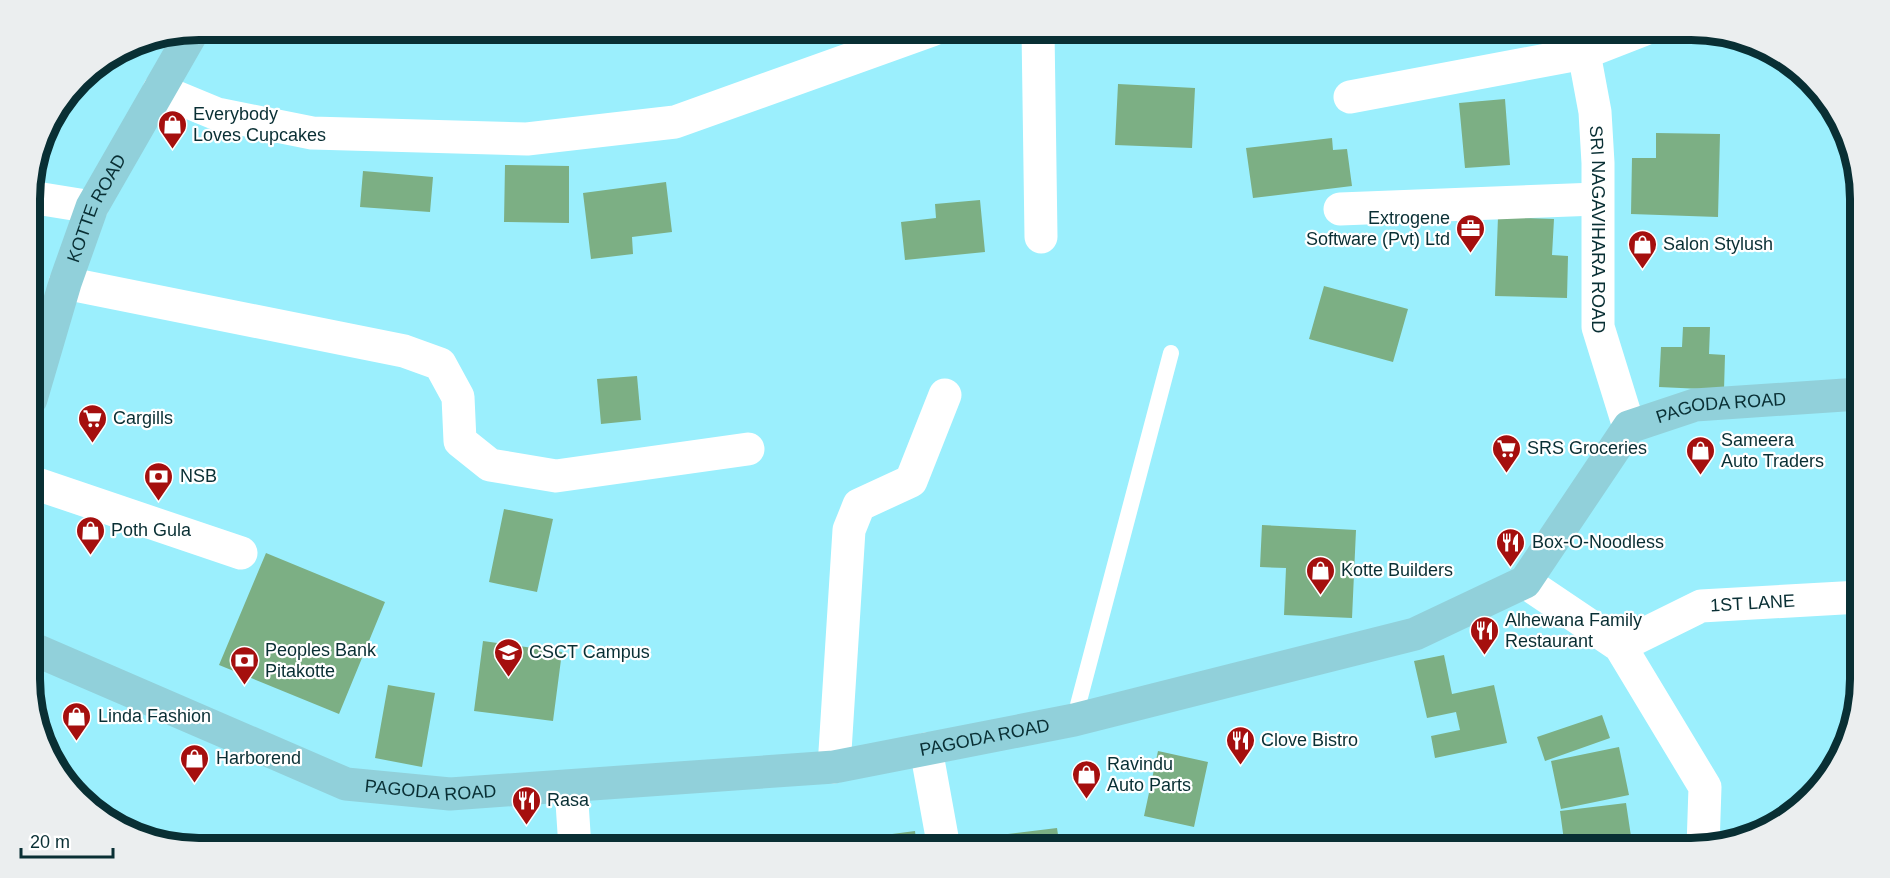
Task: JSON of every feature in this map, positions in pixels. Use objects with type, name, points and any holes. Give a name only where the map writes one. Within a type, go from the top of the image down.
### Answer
[{"type":"main road","name":"KOTTE ROAD","points":[[41,366],[65,283],[92,207],[187,41]]},
{"type":"main road","name":"PAGODA ROAD","points":[[40,652],[346,784],[450,794],[834,767],[1074,720],[1415,634],[1525,582],[1629,427],[1695,405],[1850,395]]},
{"type":"street","points":[[159,90],[217,114],[312,133],[527,139],[675,122],[904,40]]},
{"type":"street","points":[[1038,40],[1041,237]]},
{"type":"street","points":[[1350,97],[1579,41]]},
{"type":"street","name":"SRI NAGAVIHARA ROAD","points":[[1579,41],[1595,112],[1598,327],[1629,427]]},
{"type":"street","points":[[41,198],[92,207]]},
{"type":"street","points":[[1340,209],[1597,199]]},
{"type":"street","points":[[65,283],[405,351],[440,363],[458,397],[460,441],[490,465],[556,476],[748,449]]},
{"type":"street","points":[[834,767],[849,530],[859,505],[910,481],[945,395]]},
{"type":"street","points":[[40,485],[241,553]]},
{"type":"street","points":[[1525,582],[1620,646],[1705,787],[1703,837]]},
{"type":"street","name":"1ST LANE","points":[[1620,646],[1701,606],[1850,598]]},
{"type":"street","points":[[926,749],[942,838]]},
{"type":"street","points":[[571,787],[574,838]]},
{"type":"lane","points":[[1074,720],[1171,353]]},
{"type":"building","points":[[1118,84],[1195,88],[1192,148],[1115,145]]},
{"type":"building","points":[[1505,99],[1510,165],[1465,168],[1459,103]]},
{"type":"building","points":[[1656,133],[1720,134],[1718,217],[1631,214],[1632,158],[1656,158]]},
{"type":"building","points":[[1332,138],[1333,150],[1347,149],[1352,186],[1253,198],[1246,148]]},
{"type":"building","points":[[505,165],[569,166],[569,223],[504,222]]},
{"type":"building","points":[[363,171],[433,177],[430,212],[360,207]]},
{"type":"building","points":[[666,182],[672,232],[632,237],[633,254],[591,259],[583,193]]},
{"type":"building","points":[[980,200],[985,252],[905,260],[901,222],[936,218],[935,204]]},
{"type":"building","points":[[1498,217],[1554,219],[1552,255],[1568,256],[1567,298],[1495,296]]},
{"type":"building","points":[[1324,286],[1408,309],[1393,362],[1309,339]]},
{"type":"building","points":[[1683,327],[1710,327],[1709,354],[1725,355],[1724,390],[1659,387],[1661,347],[1682,347]]},
{"type":"building","points":[[637,376],[641,420],[601,424],[597,379]]},
{"type":"building","points":[[504,509],[553,519],[537,592],[489,582]]},
{"type":"building","points":[[1262,525],[1356,530],[1352,618],[1284,615],[1286,568],[1260,567]]},
{"type":"building","points":[[266,553],[385,602],[339,714],[219,665]]},
{"type":"building","points":[[483,641],[562,652],[553,721],[474,711]]},
{"type":"building","points":[[1444,655],[1452,694],[1494,685],[1507,743],[1435,758],[1431,736],[1460,730],[1456,712],[1427,718],[1414,661]]},
{"type":"building","points":[[388,685],[435,693],[422,767],[375,758]]},
{"type":"building","points":[[1602,715],[1610,738],[1545,761],[1537,737]]},
{"type":"building","points":[[1619,747],[1629,795],[1561,809],[1551,761]]},
{"type":"building","points":[[1158,751],[1208,762],[1194,827],[1144,816]]},
{"type":"building","points":[[1626,803],[1631,837],[1564,837],[1560,811]]},
{"type":"building","points":[[1057,828],[1058,837],[1008,837],[1008,834]]},
{"type":"building","points":[[915,831],[916,838],[865,838]]},
{"type":"place","name":"Everybody Loves Cupcakes","points":[[172,150]]},
{"type":"place","name":"Extrogene Software (Pvt) Ltd","points":[[1471,254]]},
{"type":"place","name":"Salon Stylush","points":[[1642,270]]},
{"type":"place","name":"Cargills","points":[[92,444]]},
{"type":"place","name":"SRS Groceries","points":[[1506,474]]},
{"type":"place","name":"Sameera Auto Traders","points":[[1700,476]]},
{"type":"place","name":"NSB","points":[[159,502]]},
{"type":"place","name":"Poth Gula","points":[[90,556]]},
{"type":"place","name":"Box-O-Noodless","points":[[1511,568]]},
{"type":"place","name":"Kotte Builders","points":[[1320,596]]},
{"type":"place","name":"Alhewana Family Restaurant","points":[[1484,656]]},
{"type":"place","name":"CSCT Campus","points":[[508,678]]},
{"type":"place","name":"Peoples Bank Pitakotte","points":[[244,686]]},
{"type":"place","name":"Linda Fashion","points":[[77,742]]},
{"type":"place","name":"Clove Bistro","points":[[1240,766]]},
{"type":"place","name":"Harborend","points":[[195,784]]},
{"type":"place","name":"Ravindu Auto Parts","points":[[1086,800]]},
{"type":"place","name":"Rasa","points":[[526,826]]}]
